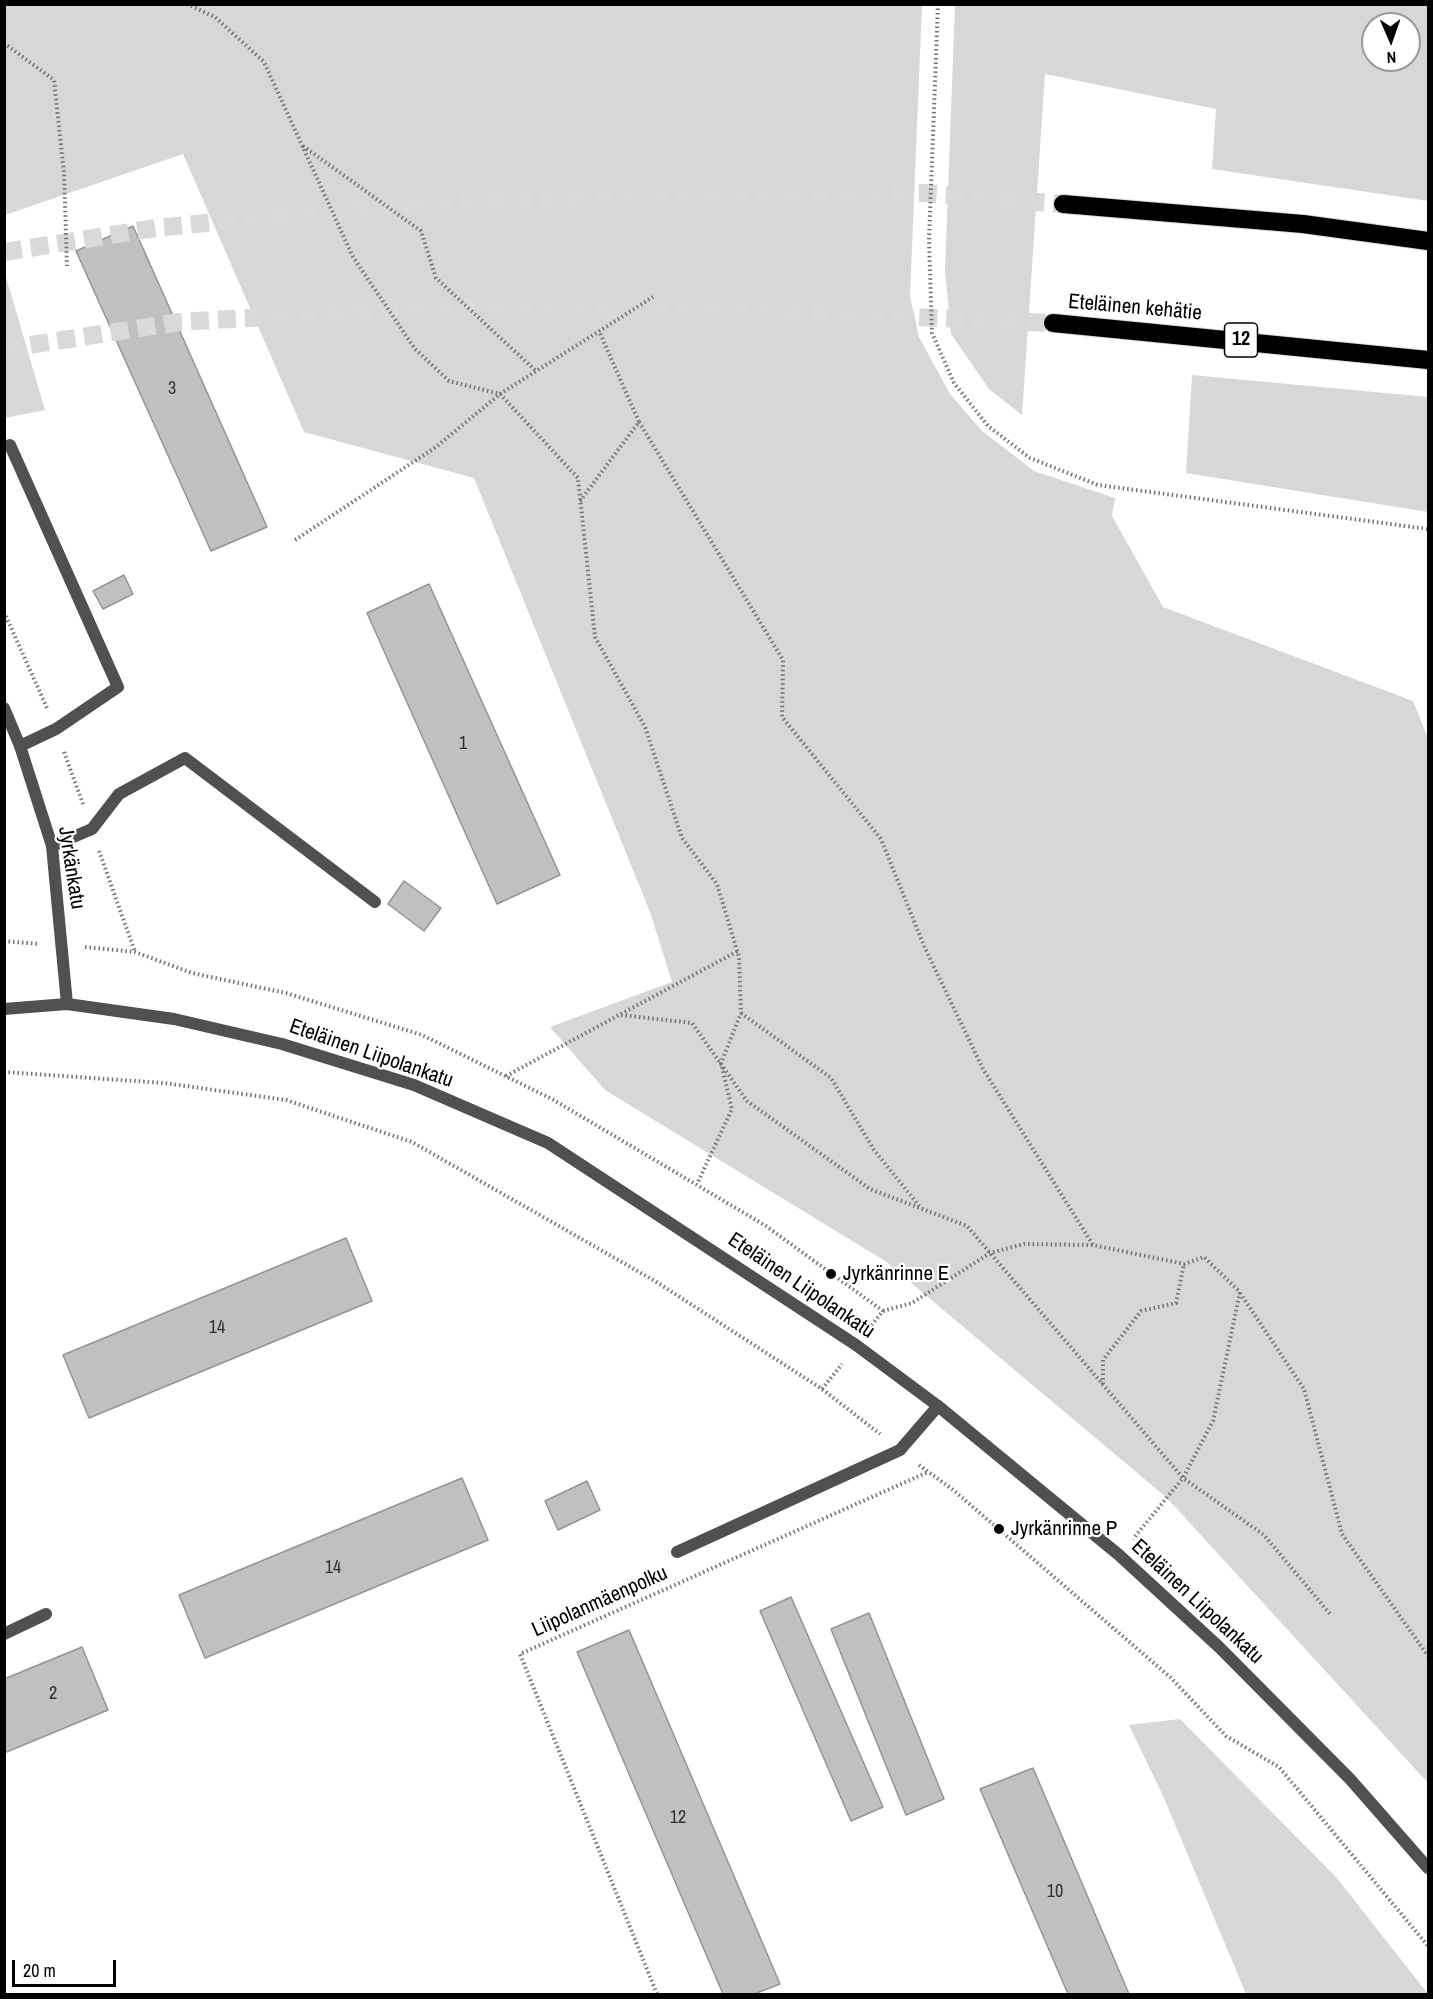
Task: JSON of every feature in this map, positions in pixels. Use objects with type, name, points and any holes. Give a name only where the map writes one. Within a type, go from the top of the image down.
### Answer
[{"type":"highway","points":[[1063,204],[1304,224],[1428,241]]},
{"type":"highway","name":"Eteläinen kehätie","points":[[1053,323],[1428,360]]},
{"type":"street","points":[[10,445],[118,687],[56,729],[20,746]]},
{"type":"street","name":"Jyrkänkatu","points":[[4,708],[20,746],[52,846],[67,1004]]},
{"type":"street","points":[[52,846],[92,829],[119,794],[185,758],[375,902]]},
{"type":"street","name":"Eteläinen Liipolankatu","points":[[4,1009],[67,1004],[174,1019],[282,1044],[414,1085],[548,1143],[856,1345],[938,1407],[1119,1555],[1219,1647],[1342,1771],[1428,1868]]},
{"type":"street","points":[[677,1552],[900,1450],[938,1407]]},
{"type":"street","points":[[4,1634],[45,1614]]},
{"type":"path","points":[[187,4],[215,17],[264,62],[353,257],[415,349],[449,381],[500,394],[578,478],[595,637],[645,727],[682,838],[717,884],[738,951],[741,1013],[721,1063],[732,1108],[697,1185]]},
{"type":"path","points":[[938,4],[929,240],[932,333],[954,383],[988,426],[1030,458],[1098,485],[1428,529]]},
{"type":"path","points":[[4,43],[54,80],[64,173],[67,266]]},
{"type":"path","points":[[302,145],[421,231],[436,278],[536,371]]},
{"type":"path","points":[[295,540],[436,447],[500,394],[653,297]]},
{"type":"path","points":[[599,331],[639,422],[783,660],[782,717],[881,839],[924,946],[983,1069],[1093,1245]]},
{"type":"path","points":[[580,501],[639,422]]},
{"type":"path","points":[[4,612],[15,631],[56,729],[135,952]]},
{"type":"path","points":[[506,1077],[738,951]]},
{"type":"path","points":[[741,1013],[831,1078],[874,1150],[921,1208]]},
{"type":"path","points":[[621,1015],[692,1023],[747,1101],[870,1189],[967,1226],[1183,1478],[1264,1535],[1331,1615]]},
{"type":"path","points":[[4,1072],[164,1083],[286,1100],[412,1142],[656,1281],[822,1389],[928,1472],[1170,1677],[1226,1736],[1279,1767],[1428,1946]]},
{"type":"path","points":[[883,1311],[912,1303],[990,1253],[1024,1244],[1093,1245],[1184,1264],[1204,1257],[1240,1292],[1304,1389],[1342,1534],[1428,1656]]},
{"type":"path","points":[[1103,1384],[1103,1360],[1141,1311],[1176,1303],[1184,1264]]},
{"type":"path","points":[[1119,1555],[1183,1478],[1213,1421],[1240,1292]]},
{"type":"path","name":"Liipolanmäenpolku","points":[[657,1995],[520,1654],[928,1472]]},
{"type":"shaded area","points":[[4,5],[922,5],[910,296],[919,337],[950,394],[982,431],[1034,471],[1115,498],[1112,516],[1163,607],[1413,701],[1428,738],[1428,1783],[1167,1498],[885,1261],[605,1090],[550,1027],[672,982],[650,912],[474,478],[304,432],[183,154],[5,215]]},
{"type":"shaded area","points":[[955,5],[1428,5],[1428,201],[1212,169],[1216,109],[1045,74],[1022,415],[989,389],[951,334],[945,270]]},
{"type":"shaded area","points":[[4,270],[45,410],[5,418],[4,418]]},
{"type":"shaded area","points":[[1192,375],[1428,397],[1428,512],[1186,473]]},
{"type":"shaded area","points":[[1180,1719],[1336,1877],[1428,1994],[1246,1994],[1164,1798],[1129,1725]]},
{"type":"building","points":[[133,226],[267,527],[211,551],[76,251]]},
{"type":"building","points":[[124,575],[133,594],[103,609],[93,591]]},
{"type":"building","points":[[429,584],[560,875],[497,904],[367,613]]},
{"type":"building","points":[[404,881],[441,908],[424,931],[388,904]]},
{"type":"building","points":[[346,1238],[372,1301],[89,1418],[63,1355]]},
{"type":"building","points":[[462,1478],[488,1540],[205,1658],[179,1595]]},
{"type":"building","points":[[587,1481],[600,1510],[558,1530],[545,1501]]},
{"type":"building","points":[[791,1597],[883,1807],[851,1821],[760,1611]]},
{"type":"building","points":[[869,1613],[944,1799],[906,1815],[831,1629]]},
{"type":"building","points":[[629,1630],[780,1984],[754,1994],[723,1994],[577,1652]]},
{"type":"building","points":[[82,1647],[108,1710],[4,1753],[4,1679]]},
{"type":"building","points":[[1033,1768],[1129,1994],[1068,1994],[980,1789]]},
{"type":"tunnel","points":[[4,252],[156,228],[406,203],[924,193],[1063,204]]},
{"type":"tunnel","points":[[4,349],[179,322],[421,308],[681,307],[1053,323]]},
{"type":"place","name":"Jyrkänrinne E","points":[[831,1274]]},
{"type":"place","name":"Jyrkänrinne P","points":[[999,1529]]}]
